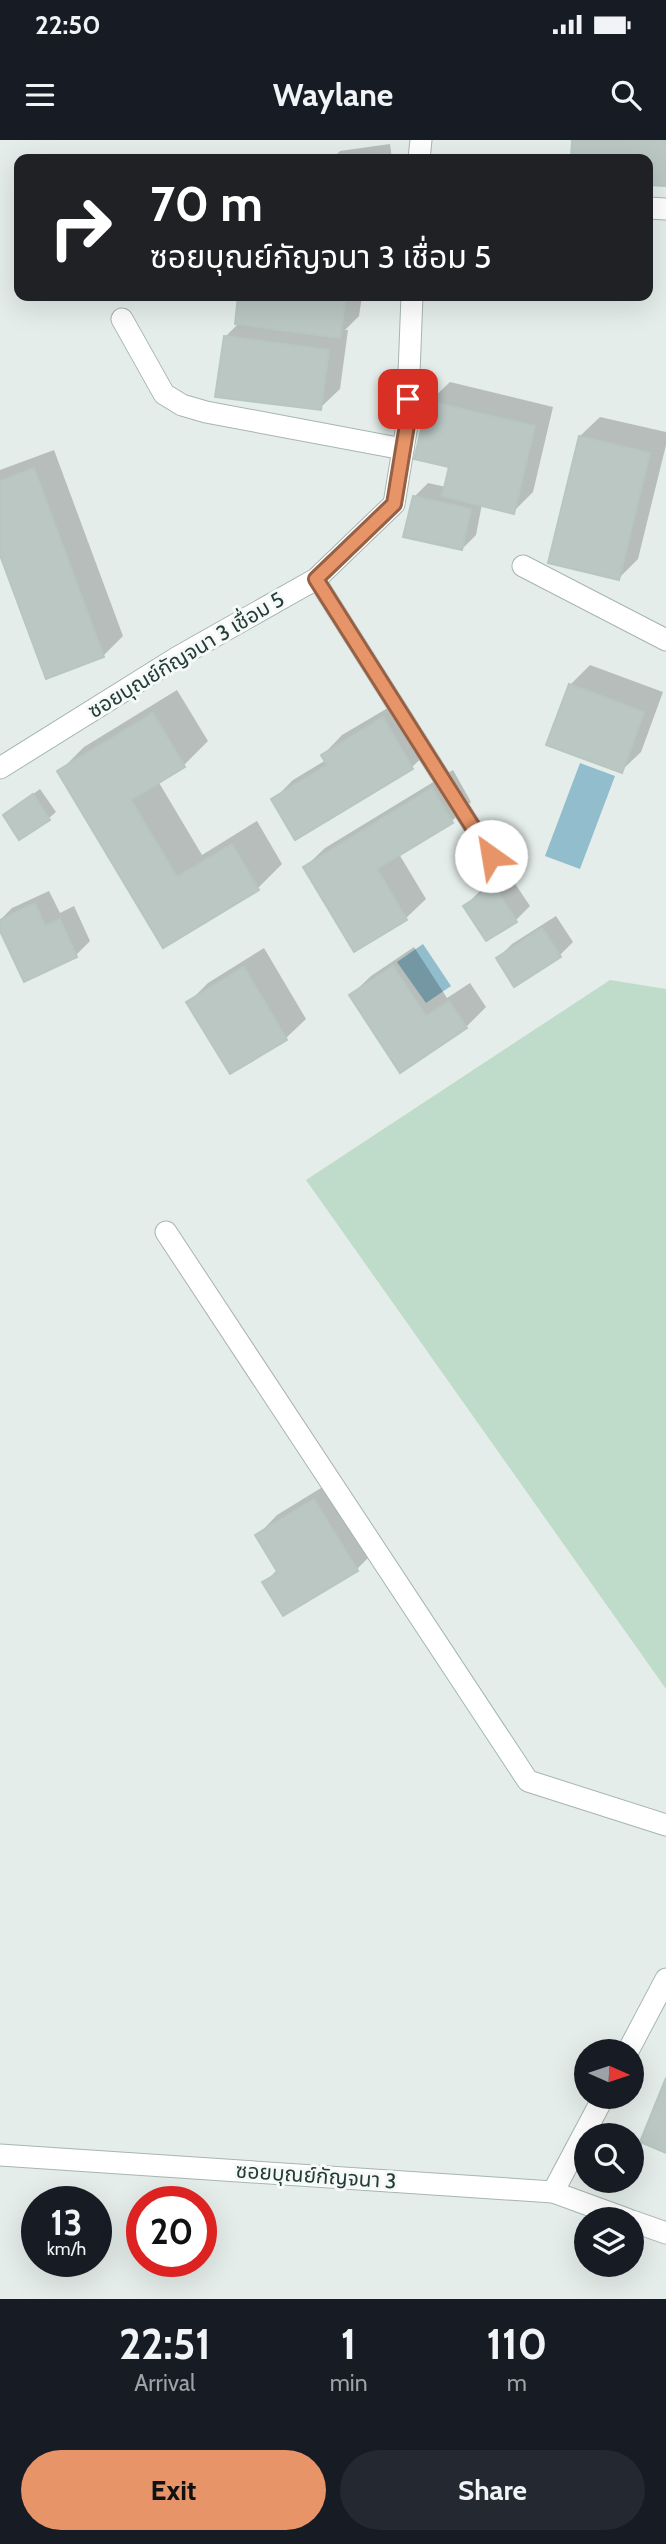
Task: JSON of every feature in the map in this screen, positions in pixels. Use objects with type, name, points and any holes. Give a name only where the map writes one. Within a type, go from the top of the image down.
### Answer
[{"type":"street","name":"ซอยบุณย์กัญจนา 3 เชื่อม 5","points":[[0,768],[178,657],[316,579],[394,504],[407,425],[412,301]]},
{"type":"street","points":[[122,319],[164,394],[182,405],[206,412],[403,449]]},
{"type":"street","points":[[523,566],[666,640]]},
{"type":"street","points":[[166,1232],[528,1781],[666,1825]]},
{"type":"street","points":[[635,2039],[665,1985]]},
{"type":"street","points":[[553,2192],[597,2109]]},
{"type":"street","name":"ซอยบุณย์กัญจนา 3","points":[[0,2155],[553,2192],[594,2207]]},
{"type":"street","name":"ซอยบุณย์กัญจนา 3","points":[[644,2226],[666,2234]]},
{"type":"lane","points":[[316,579],[491,856]]},
{"type":"green space","points":[[610,980],[666,989],[666,1689],[306,1180]]},
{"type":"water","points":[[580,763],[615,776],[580,869],[545,856]]},
{"type":"water","points":[[423,944],[451,986],[426,1003],[397,962]]},
{"type":"building","points":[[572,140],[666,140],[666,186],[653,185],[653,154],[571,154]]},
{"type":"building","points":[[237,301],[345,301],[340,338],[235,324]]},
{"type":"building","points":[[224,336],[329,350],[321,410],[215,397]]},
{"type":"building","points":[[428,401],[535,426],[514,514],[442,496],[449,467],[414,459]]},
{"type":"building","points":[[579,436],[650,453],[619,580],[548,563]]},
{"type":"building","points":[[34,468],[104,657],[46,679],[0,555],[0,481]]},
{"type":"building","points":[[413,496],[471,509],[462,550],[403,537]]},
{"type":"building","points":[[569,684],[644,712],[622,773],[546,745]]},
{"type":"building","points":[[153,713],[185,767],[131,800],[177,877],[232,844],[259,890],[163,948],[57,771]]},
{"type":"building","points":[[383,717],[413,769],[295,840],[271,799],[327,765],[321,755]]},
{"type":"building","points":[[432,788],[453,823],[377,869],[407,920],[354,952],[303,867]]},
{"type":"building","points":[[33,794],[50,820],[19,840],[3,815]]},
{"type":"building","points":[[494,886],[517,922],[486,941],[463,906]]},
{"type":"building","points":[[35,903],[45,926],[60,919],[77,957],[24,982],[0,931],[0,920]]},
{"type":"building","points":[[542,928],[561,957],[514,987],[496,958]]},
{"type":"building","points":[[393,966],[426,1016],[449,1001],[467,1028],[400,1073],[349,995]]},
{"type":"building","points":[[244,967],[287,1040],[230,1074],[186,1002]]},
{"type":"building","points":[[314,1499],[358,1571],[283,1616],[262,1582],[278,1573],[255,1535]]},
{"type":"building","points":[[666,2078],[666,2153],[644,2144],[644,2132]]},
{"type":"route","points":[[408,399],[407,425],[394,504],[316,579],[491,856]]}]
